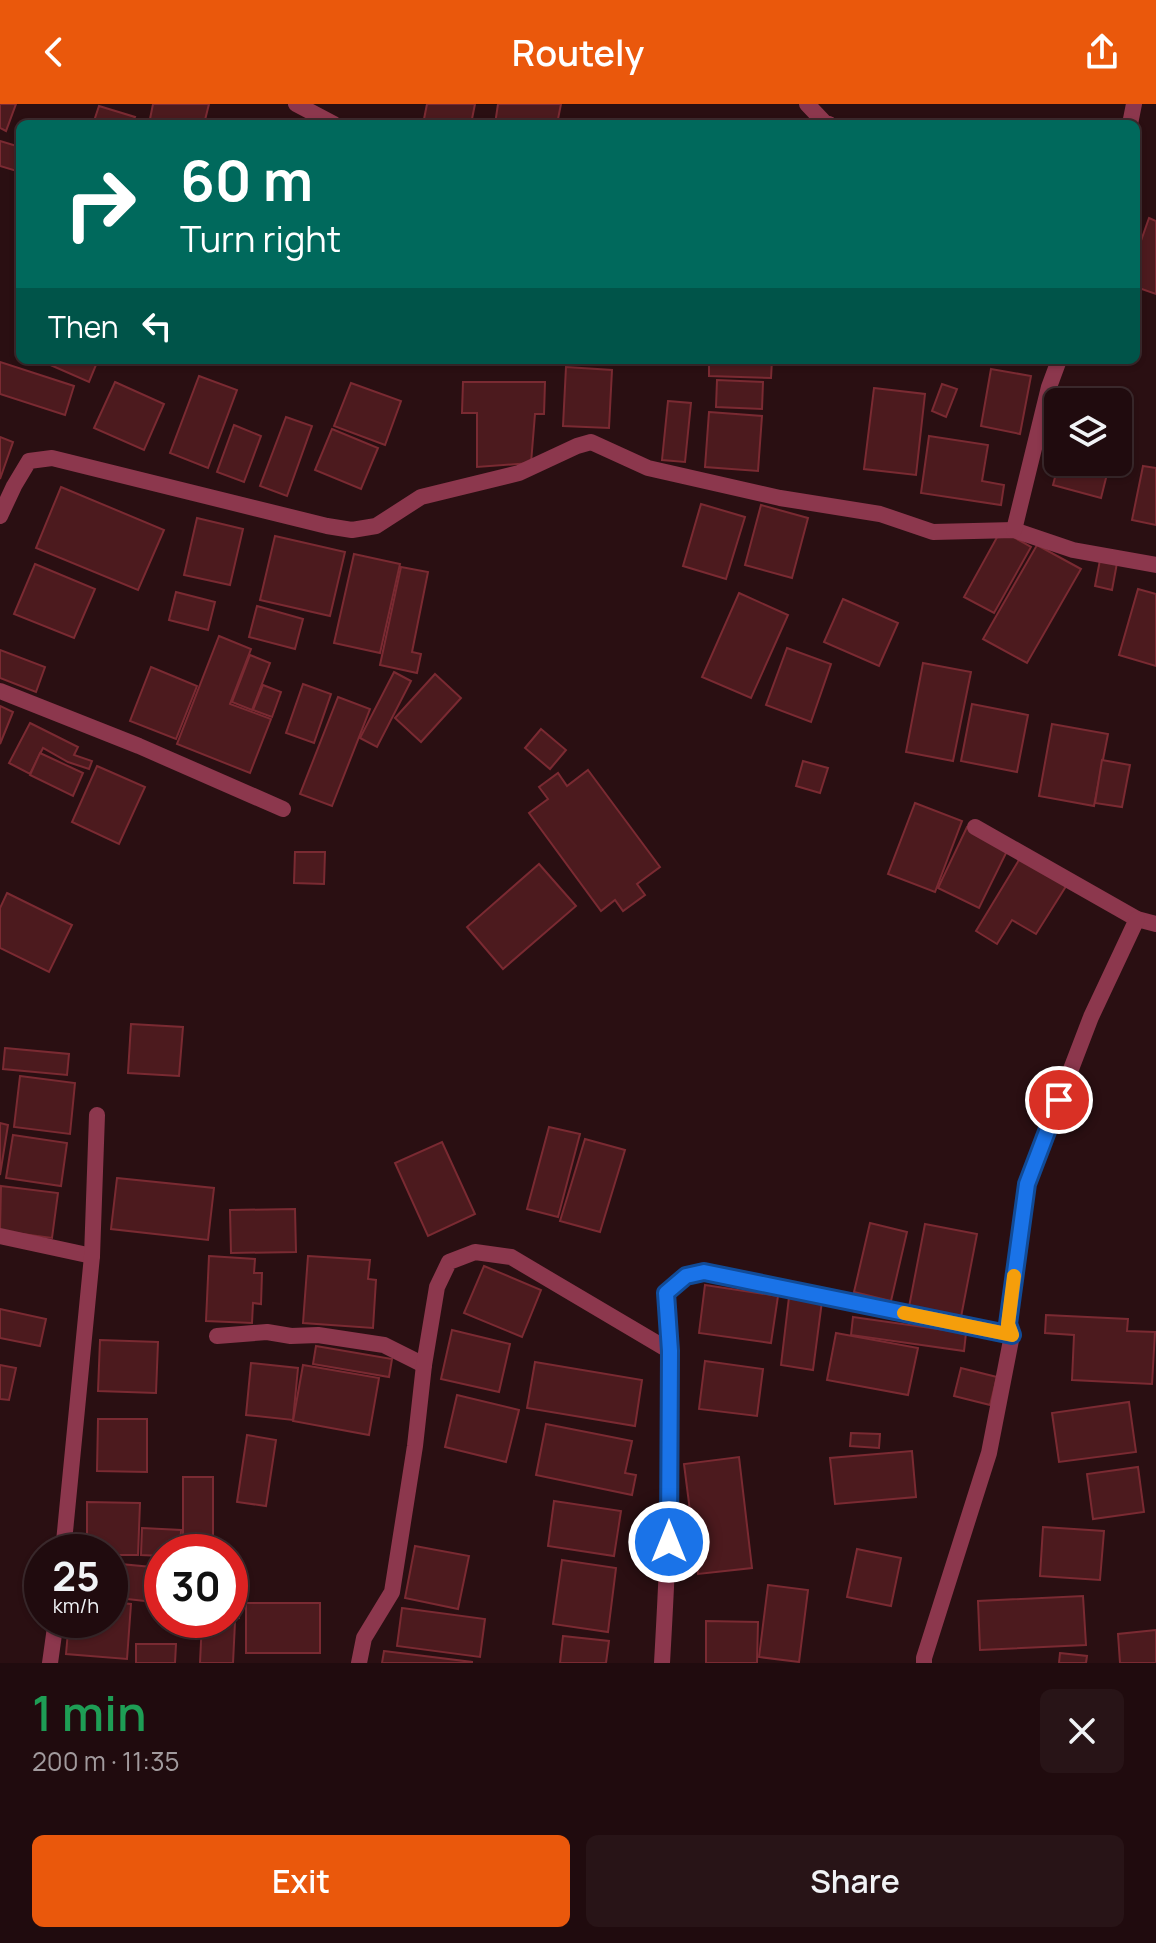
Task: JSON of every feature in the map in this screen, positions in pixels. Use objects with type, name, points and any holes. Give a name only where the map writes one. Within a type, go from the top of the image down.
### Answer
[{"type":"street","points":[[296,104],[326,120]]},
{"type":"street","points":[[807,104],[822,120]]},
{"type":"street","points":[[1014,530],[1049,387],[1058,364]]},
{"type":"street","points":[[0,516],[29,461],[52,458],[352,530],[376,526],[421,497],[519,473],[591,442],[648,468],[780,498],[880,514],[933,532],[1014,530],[1073,550],[1156,565]]},
{"type":"street","points":[[0,691],[139,746],[283,809]]},
{"type":"street","points":[[975,827],[1137,919],[1156,924]]},
{"type":"street","points":[[924,1663],[989,1453],[1012,1335],[1008,1324],[1027,1184],[1091,1017],[1137,919]]},
{"type":"street","points":[[65,1534],[92,1256],[97,1115]]},
{"type":"street","points":[[0,1236],[92,1256]]},
{"type":"street","points":[[359,1663],[364,1638],[392,1592],[437,1287],[449,1262],[475,1252],[511,1257],[670,1351]]},
{"type":"street","points":[[662,1663],[669,1542],[670,1351],[666,1293],[686,1276],[704,1272],[1012,1335]]},
{"type":"street","points":[[217,1336],[267,1332],[291,1336],[318,1335],[384,1345],[424,1365]]},
{"type":"street","points":[[50,1663],[53,1638]]},
{"type":"building","points":[[0,104],[16,104],[6,131],[0,128]]},
{"type":"building","points":[[153,104],[209,104],[205,120],[150,120]]},
{"type":"building","points":[[427,104],[475,104],[472,120],[424,120]]},
{"type":"building","points":[[498,104],[561,104],[558,120],[496,120]]},
{"type":"building","points":[[99,106],[135,117],[134,120],[94,120]]},
{"type":"building","points":[[0,141],[16,146],[16,171],[0,166]]},
{"type":"building","points":[[1149,218],[1156,221],[1156,294],[1140,288],[1140,244]]},
{"type":"building","points":[[0,362],[74,386],[65,415],[0,394]]},
{"type":"building","points":[[48,364],[96,364],[89,382]]},
{"type":"building","points":[[709,364],[772,364],[771,378],[709,376]]},
{"type":"building","points":[[566,367],[612,370],[609,428],[563,426]]},
{"type":"building","points":[[991,369],[1031,376],[1020,434],[981,426]]},
{"type":"building","points":[[199,376],[237,390],[208,468],[170,453]]},
{"type":"building","points":[[717,380],[763,382],[762,409],[716,407]]},
{"type":"building","points":[[115,382],[164,404],[144,450],[94,428]]},
{"type":"building","points":[[463,382],[545,382],[544,414],[535,414],[531,463],[477,467],[477,413],[462,413]]},
{"type":"building","points":[[351,383],[401,401],[385,445],[334,426]]},
{"type":"building","points":[[942,384],[957,389],[946,417],[932,411]]},
{"type":"building","points":[[874,388],[925,394],[916,475],[864,469]]},
{"type":"building","points":[[668,401],[691,403],[685,462],[662,460]]},
{"type":"building","points":[[709,412],[762,416],[758,471],[705,467]]},
{"type":"building","points":[[286,417],[312,426],[287,496],[260,486]]},
{"type":"building","points":[[234,425],[261,436],[244,482],[217,472]]},
{"type":"building","points":[[332,429],[378,448],[361,489],[315,470]]},
{"type":"building","points":[[929,436],[988,445],[982,481],[1004,485],[1001,505],[921,493]]},
{"type":"building","points":[[0,437],[13,442],[0,479]]},
{"type":"building","points":[[1143,466],[1156,468],[1156,525],[1132,520]]},
{"type":"building","points":[[1055,476],[1106,476],[1101,498],[1053,485]]},
{"type":"building","points":[[61,487],[164,530],[138,590],[36,548]]},
{"type":"building","points":[[701,504],[745,517],[726,579],[683,566]]},
{"type":"building","points":[[761,505],[808,518],[792,578],[745,565]]},
{"type":"building","points":[[197,518],[243,529],[230,585],[184,575]]},
{"type":"building","points":[[1001,530],[1031,547],[994,613],[964,597]]},
{"type":"building","points":[[275,536],[345,552],[330,616],[260,600]]},
{"type":"building","points":[[1037,545],[1081,569],[1027,663],[983,639]]},
{"type":"building","points":[[354,554],[400,564],[380,653],[334,643]]},
{"type":"building","points":[[1100,560],[1117,563],[1112,590],[1095,586]]},
{"type":"building","points":[[35,564],[95,589],[74,638],[14,614]]},
{"type":"building","points":[[401,567],[428,572],[412,652],[421,654],[417,673],[380,665]]},
{"type":"building","points":[[1138,589],[1156,594],[1156,666],[1119,655]]},
{"type":"building","points":[[176,592],[215,602],[208,630],[169,620]]},
{"type":"building","points":[[739,593],[788,615],[751,698],[702,677]]},
{"type":"building","points":[[843,599],[898,623],[879,666],[824,642]]},
{"type":"building","points":[[257,606],[303,619],[295,649],[249,637]]},
{"type":"building","points":[[219,636],[251,649],[230,704],[271,719],[250,773],[177,744]]},
{"type":"building","points":[[787,648],[831,664],[811,722],[766,705]]},
{"type":"building","points":[[0,650],[45,667],[36,692],[0,678]]},
{"type":"building","points":[[250,655],[270,663],[252,710],[232,702]]},
{"type":"building","points":[[923,663],[971,672],[953,761],[906,752]]},
{"type":"building","points":[[151,667],[197,686],[176,739],[130,721]]},
{"type":"building","points":[[394,672],[411,681],[377,747],[360,738]]},
{"type":"building","points":[[435,674],[461,698],[421,742],[395,718]]},
{"type":"building","points":[[303,684],[331,694],[314,743],[286,733]]},
{"type":"building","points":[[263,685],[281,692],[272,717],[253,710]]},
{"type":"building","points":[[338,697],[370,709],[332,806],[300,794]]},
{"type":"building","points":[[972,704],[1028,715],[1017,772],[961,761]]},
{"type":"building","points":[[0,706],[13,712],[0,744]]},
{"type":"building","points":[[30,723],[78,747],[74,755],[92,761],[89,769],[43,748],[30,774],[9,763]]},
{"type":"building","points":[[1052,724],[1108,734],[1094,806],[1039,796]]},
{"type":"building","points":[[541,729],[566,750],[550,769],[525,748]]},
{"type":"building","points":[[40,753],[83,773],[73,796],[30,775]]},
{"type":"building","points":[[1102,760],[1130,765],[1122,807],[1095,803]]},
{"type":"building","points":[[803,761],[828,768],[820,793],[796,786]]},
{"type":"building","points":[[97,766],[145,787],[119,844],[72,822]]},
{"type":"building","points":[[588,770],[660,867],[637,884],[645,895],[623,911],[615,900],[601,911],[529,813],[548,799],[539,787],[558,773],[567,786]]},
{"type":"building","points":[[915,803],[962,821],[935,892],[888,874]]},
{"type":"building","points":[[967,827],[1009,847],[979,908],[938,888]]},
{"type":"building","points":[[295,852],[325,852],[324,884],[294,883]]},
{"type":"building","points":[[1022,855],[1068,883],[1036,934],[1012,920],[997,944],[976,931]]},
{"type":"building","points":[[539,864],[576,906],[503,969],[467,927]]},
{"type":"building","points":[[7,893],[72,925],[49,972],[0,948],[0,908]]},
{"type":"building","points":[[131,1024],[183,1027],[179,1076],[128,1073]]},
{"type":"building","points":[[5,1048],[69,1054],[67,1075],[3,1069]]},
{"type":"building","points":[[20,1076],[75,1083],[70,1134],[14,1127]]},
{"type":"building","points":[[0,1123],[8,1125],[0,1175]]},
{"type":"building","points":[[549,1127],[580,1134],[558,1217],[527,1209]]},
{"type":"building","points":[[13,1135],[67,1143],[61,1186],[6,1178]]},
{"type":"building","points":[[585,1139],[625,1150],[600,1232],[560,1221]]},
{"type":"building","points":[[442,1142],[475,1214],[428,1236],[395,1163]]},
{"type":"building","points":[[117,1178],[214,1188],[208,1240],[111,1229]]},
{"type":"building","points":[[1,1186],[58,1193],[52,1238],[0,1231]]},
{"type":"building","points":[[295,1209],[296,1252],[231,1253],[230,1210]]},
{"type":"building","points":[[870,1223],[907,1232],[891,1301],[854,1292]]},
{"type":"building","points":[[925,1224],[977,1234],[961,1317],[909,1307]]},
{"type":"building","points":[[209,1256],[255,1259],[254,1273],[262,1273],[261,1304],[253,1303],[252,1323],[206,1321]]},
{"type":"building","points":[[308,1256],[370,1260],[368,1279],[376,1280],[373,1328],[303,1323]]},
{"type":"building","points":[[484,1266],[541,1290],[522,1337],[464,1313]]},
{"type":"building","points":[[705,1285],[778,1296],[771,1343],[699,1333]]},
{"type":"building","points":[[789,1297],[822,1301],[813,1370],[781,1365]]},
{"type":"building","points":[[0,1309],[46,1319],[40,1346],[0,1338]]},
{"type":"building","points":[[1046,1315],[1128,1319],[1127,1331],[1155,1332],[1152,1384],[1072,1380],[1074,1335],[1045,1333]]},
{"type":"building","points":[[853,1317],[966,1333],[964,1351],[851,1335]]},
{"type":"building","points":[[452,1330],[510,1344],[499,1392],[441,1379]]},
{"type":"building","points":[[836,1333],[918,1348],[908,1395],[827,1380]]},
{"type":"building","points":[[100,1340],[158,1342],[156,1393],[98,1391]]},
{"type":"building","points":[[316,1346],[392,1359],[389,1377],[313,1364]]},
{"type":"building","points":[[705,1361],[763,1369],[757,1416],[699,1409]]},
{"type":"building","points":[[535,1362],[642,1380],[635,1426],[527,1408]]},
{"type":"building","points":[[251,1363],[298,1368],[293,1420],[246,1415]]},
{"type":"building","points":[[0,1365],[16,1368],[9,1400],[0,1399]]},
{"type":"building","points":[[303,1365],[379,1378],[369,1435],[293,1421]]},
{"type":"building","points":[[961,1368],[997,1377],[990,1405],[954,1396]]},
{"type":"building","points":[[457,1395],[519,1410],[506,1462],[445,1447]]},
{"type":"building","points":[[1129,1402],[1136,1452],[1059,1462],[1052,1413]]},
{"type":"building","points":[[98,1419],[147,1419],[147,1472],[97,1471]]},
{"type":"building","points":[[546,1424],[632,1441],[625,1473],[636,1475],[632,1495],[536,1475]]},
{"type":"building","points":[[851,1433],[880,1434],[879,1448],[850,1446]]},
{"type":"building","points":[[247,1435],[276,1440],[266,1506],[237,1502]]},
{"type":"building","points":[[912,1451],[916,1497],[835,1504],[830,1458]]},
{"type":"building","points":[[739,1457],[752,1568],[698,1574],[684,1464]]},
{"type":"building","points":[[1138,1467],[1144,1512],[1093,1519],[1087,1474]]},
{"type":"building","points":[[183,1477],[213,1477],[213,1534],[183,1534]]},
{"type":"building","points":[[554,1501],[621,1511],[614,1556],[548,1546]]},
{"type":"building","points":[[87,1502],[140,1503],[138,1555],[128,1555],[128,1534],[87,1534]]},
{"type":"building","points":[[1043,1527],[1104,1531],[1100,1580],[1040,1576]]},
{"type":"building","points":[[142,1528],[181,1530],[181,1534],[144,1534],[144,1555],[141,1555]]},
{"type":"building","points":[[415,1546],[469,1556],[458,1609],[405,1598]]},
{"type":"building","points":[[857,1549],[901,1558],[891,1606],[847,1597]]},
{"type":"building","points":[[562,1560],[616,1568],[608,1632],[553,1624]]},
{"type":"building","points":[[128,1565],[144,1566],[144,1601],[128,1599]]},
{"type":"building","points":[[768,1585],[808,1590],[799,1662],[759,1657]]},
{"type":"building","points":[[1083,1596],[1086,1645],[980,1650],[978,1601]]},
{"type":"building","points":[[248,1603],[320,1603],[320,1653],[246,1653]]},
{"type":"building","points":[[128,1604],[131,1604],[127,1659],[66,1654],[67,1638],[128,1638]]},
{"type":"building","points":[[402,1608],[485,1619],[480,1657],[397,1646]]},
{"type":"building","points":[[706,1621],[758,1622],[757,1663],[706,1663]]},
{"type":"building","points":[[1156,1630],[1156,1663],[1120,1663],[1118,1634]]},
{"type":"building","points":[[563,1636],[609,1641],[606,1663],[560,1663]]},
{"type":"building","points":[[201,1638],[234,1638],[233,1663],[200,1663]]},
{"type":"building","points":[[136,1644],[176,1644],[175,1663],[136,1663]]},
{"type":"building","points":[[384,1651],[472,1662],[472,1663],[382,1663]]},
{"type":"building","points":[[1060,1653],[1087,1656],[1086,1663],[1059,1663]]},
{"type":"slow traffic","points":[[904,1313],[1012,1335],[1008,1324],[1014,1276]]},
{"type":"route","points":[[669,1542],[670,1351],[666,1293],[686,1276],[704,1272],[1012,1335],[1008,1324],[1027,1184],[1059,1100]]}]
